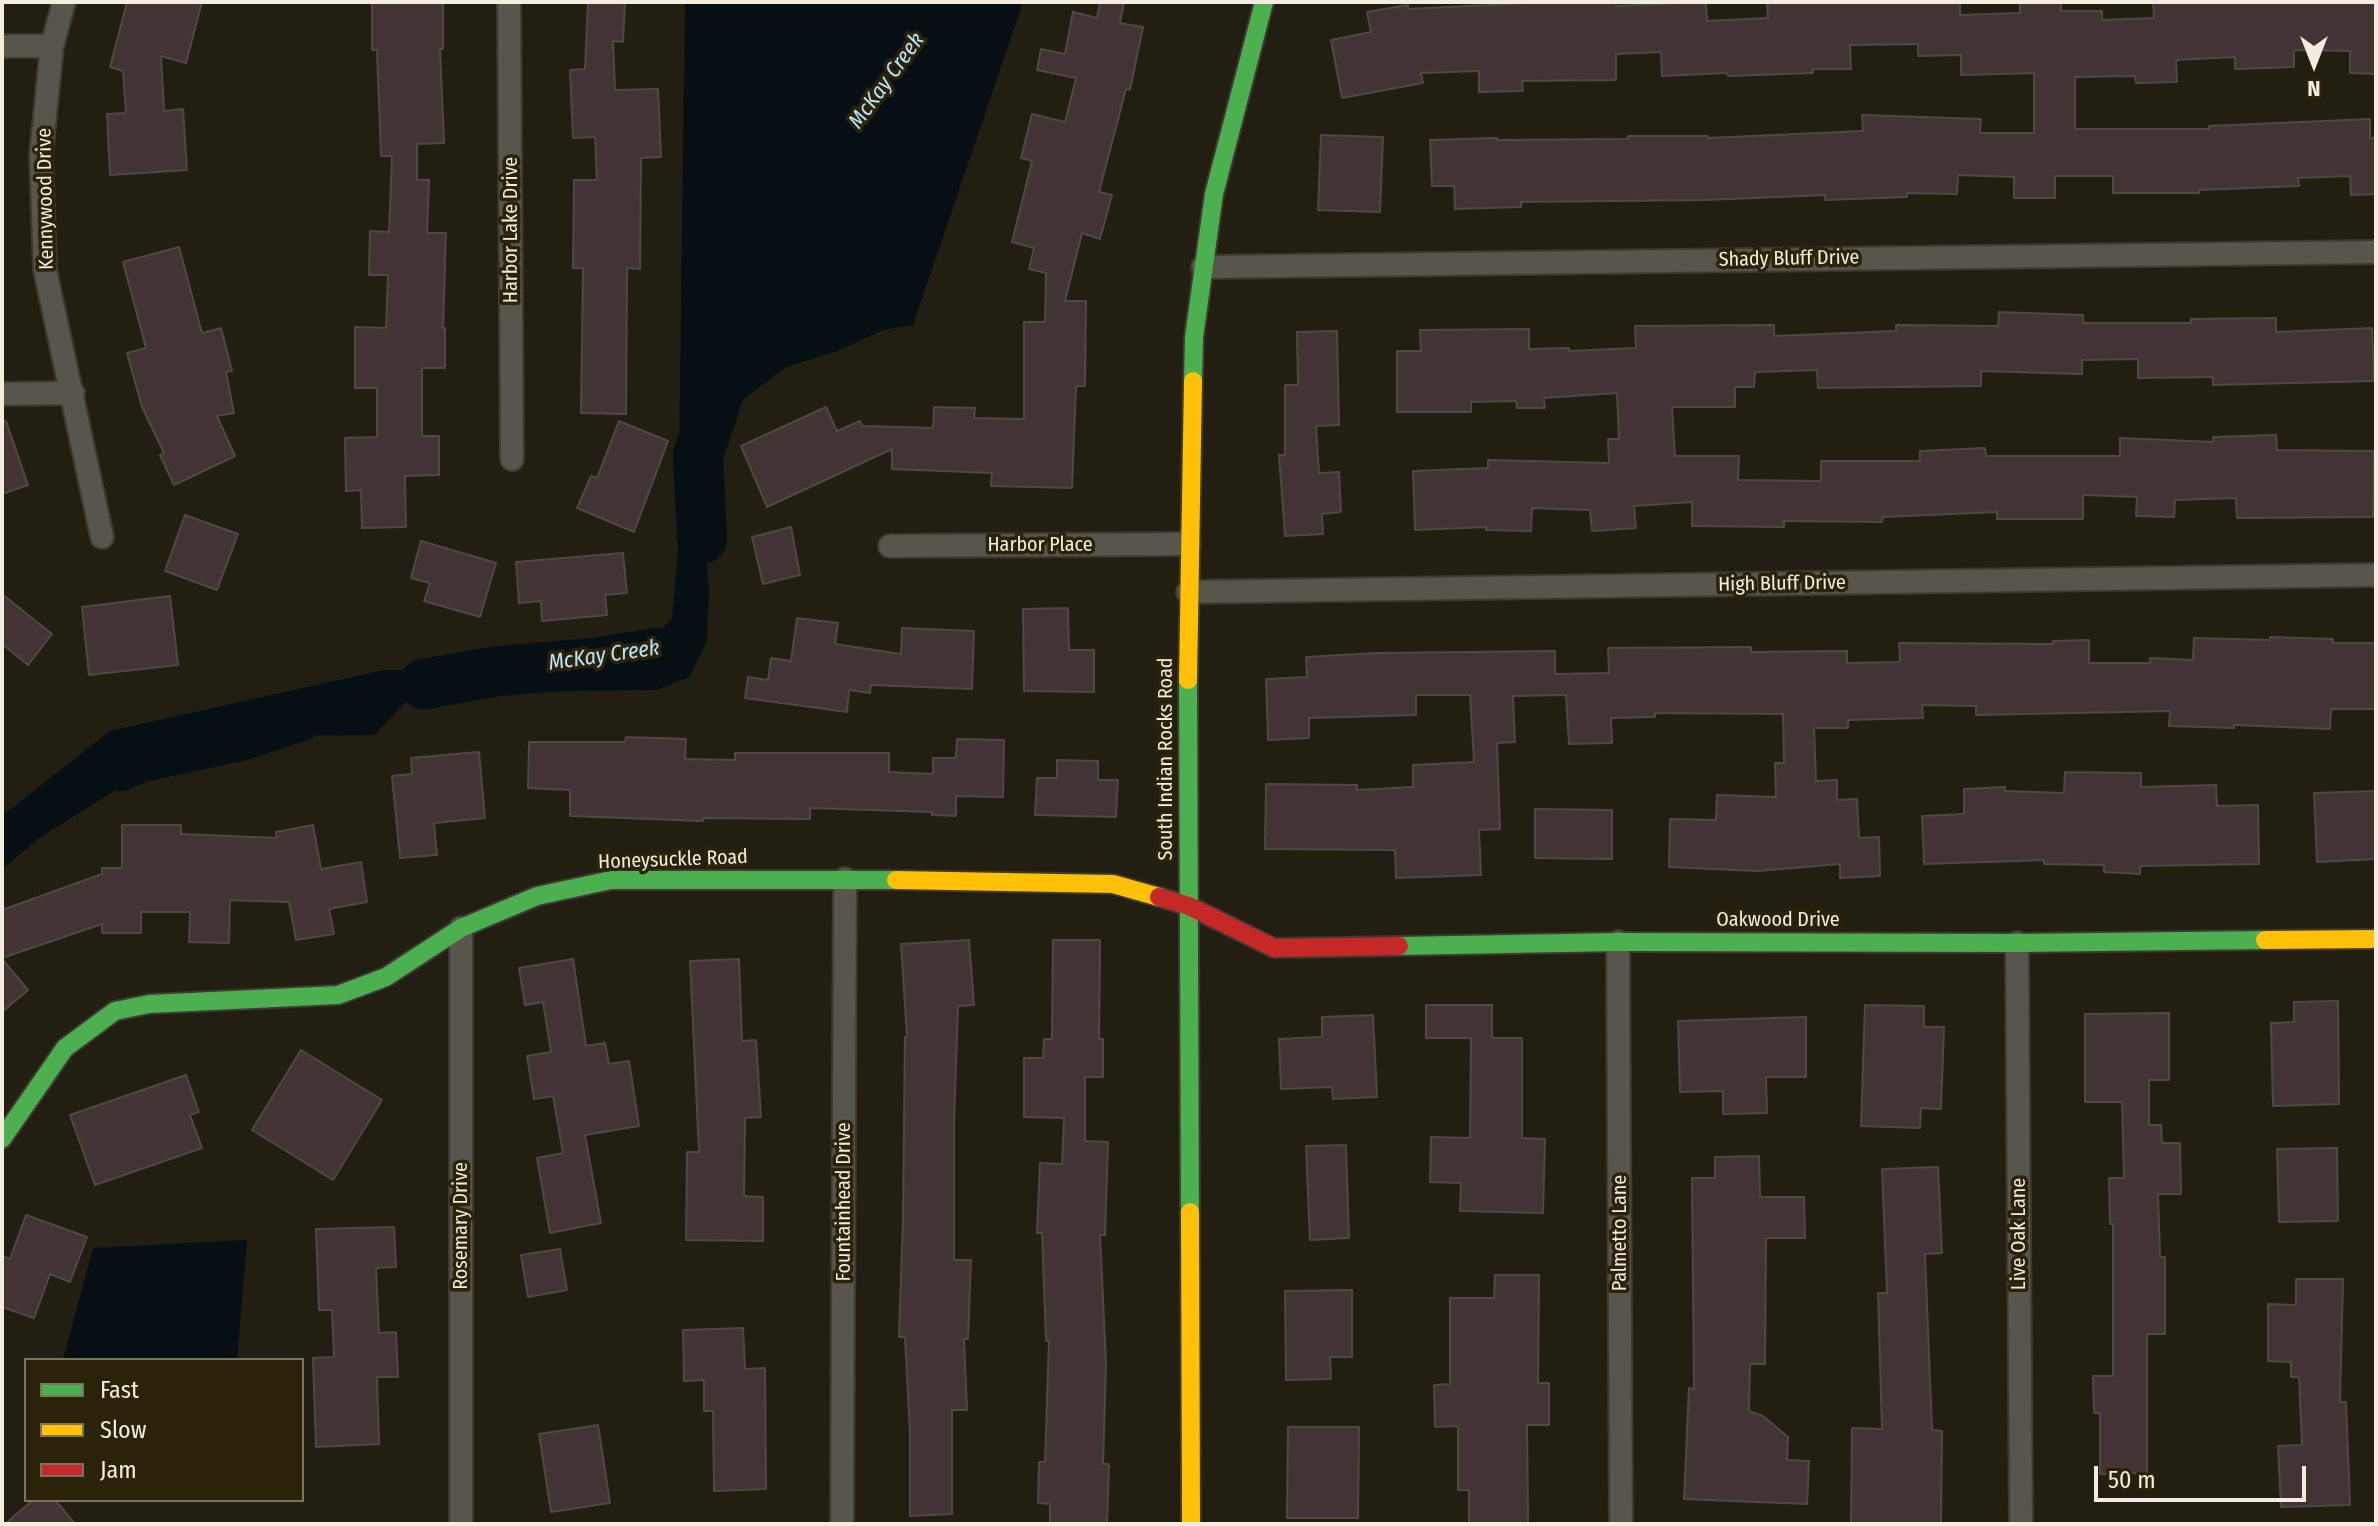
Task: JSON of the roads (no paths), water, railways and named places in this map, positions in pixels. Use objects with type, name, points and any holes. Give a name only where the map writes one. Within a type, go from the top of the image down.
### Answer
[{"type":"street","name":"Kennywood Drive","points":[[64,2],[52,46],[41,155],[45,270],[102,537]]},
{"type":"street","name":"Harbor Lake Drive","points":[[509,2],[512,459]]},
{"type":"street","name":"South Indian Rocks Road","points":[[1191,1524],[1188,592],[1194,337],[1214,194],[1264,2]]},
{"type":"street","points":[[2,46],[52,46]]},
{"type":"street","name":"Shady Bluff Drive","points":[[1203,267],[2376,252]]},
{"type":"street","points":[[2,394],[73,393]]},
{"type":"street","name":"Harbor Place","points":[[890,546],[1189,544]]},
{"type":"street","name":"High Bluff Drive","points":[[1188,592],[2376,575]]},
{"type":"street","name":"Honeysuckle Road","points":[[2,1139],[65,1048],[115,1011],[149,1004],[338,995],[386,977],[461,928],[537,896],[611,880],[845,879],[1113,884],[1189,906]]},
{"type":"street","name":"Fountainhead Drive","points":[[842,1524],[845,879]]},
{"type":"street","name":"Oakwood Drive","points":[[1189,906],[1274,948],[1618,942],[2017,943],[2376,939]]},
{"type":"street","name":"Rosemary Drive","points":[[461,928],[461,1524]]},
{"type":"street","name":"Palmetto Lane","points":[[1618,942],[1621,1524]]},
{"type":"street","name":"Live Oak Lane","points":[[2017,943],[2021,1524]]},
{"type":"water","points":[[685,2],[1023,2],[913,325],[883,330],[838,351],[786,367],[739,403],[719,452],[679,458]]},
{"type":"water","points":[[699,469],[709,590],[707,641],[689,677],[657,690],[481,692],[420,687],[374,735],[201,737],[39,838],[2,869],[2,816],[110,731],[384,670],[542,673],[634,655],[672,619],[680,526],[679,472]]},
{"type":"water","points":[[247,1240],[237,1358],[64,1358],[93,1248]]},
{"type":"waterway","name":"McKay Creek","points":[[702,539],[698,455],[720,390]]},
{"type":"waterway","name":"McKay Creek","points":[[424,684],[499,671],[595,663],[657,653]]},
{"type":"waterway","name":"McKay Creek","points":[[119,766],[141,757],[240,736],[300,716]]}]
